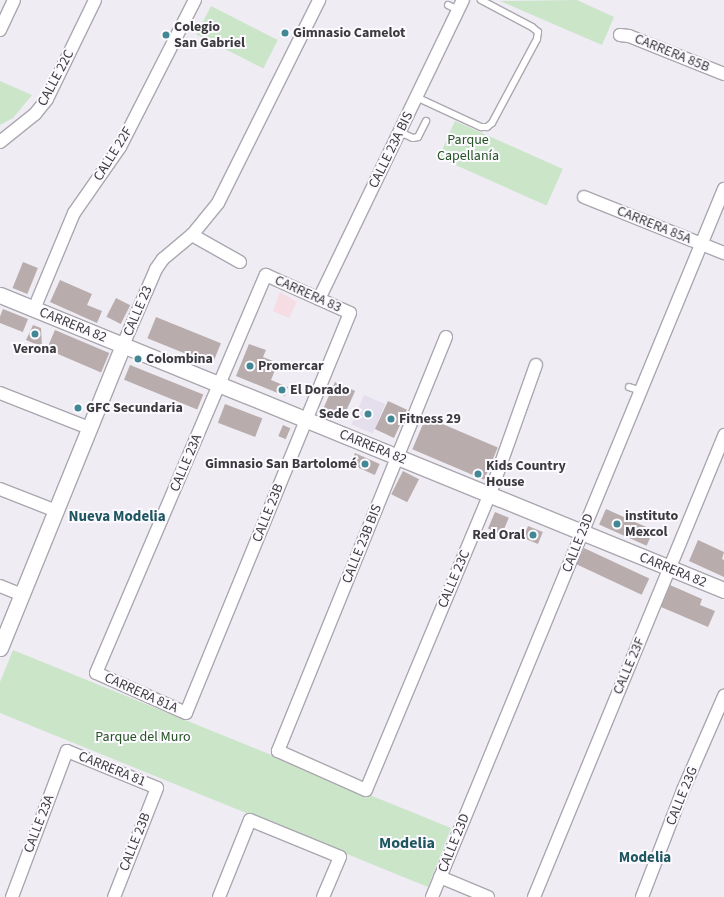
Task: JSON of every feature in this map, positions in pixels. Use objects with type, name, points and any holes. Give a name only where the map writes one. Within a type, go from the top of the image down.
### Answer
[{"type":"street","points":[[0,30],[14,0]]},
{"type":"street","name":"CALLE 22C","points":[[0,142],[35,114],[47,99],[95,0]]},
{"type":"street","name":"CALLE 22F","points":[[34,309],[74,213],[120,147],[195,0]]},
{"type":"street","name":"CALLE 23","points":[[0,648],[123,345],[156,269],[164,259],[192,235],[218,203],[319,0]]},
{"type":"street","name":"CALLE 23A BIS","points":[[319,299],[362,200],[400,132],[456,5]]},
{"type":"street","name":"CARRERA 85B","points":[[620,35],[629,36],[724,74]]},
{"type":"street","name":"CALLE 23D","points":[[432,897],[724,189]]},
{"type":"street","name":"CARRERA 85A","points":[[584,197],[724,253]]},
{"type":"street","points":[[192,235],[240,262]]},
{"type":"street","name":"CARRERA 83","points":[[266,276],[350,313]]},
{"type":"street","name":"CALLE 23A","points":[[96,673],[266,276]]},
{"type":"street","name":"CARRERA 82","points":[[0,295],[724,590]]},
{"type":"street","name":"CALLE 23B","points":[[186,713],[350,313]]},
{"type":"street","name":"CALLE 23B BIS","points":[[366,790],[278,752],[446,337]]},
{"type":"street","name":"CALLE 23C","points":[[366,790],[490,494],[536,365]]},
{"type":"street","points":[[0,393],[89,428]]},
{"type":"street","name":"CALLE 23F","points":[[534,897],[724,434]]},
{"type":"street","points":[[0,489],[56,511]]},
{"type":"street","points":[[0,586],[22,595]]},
{"type":"street","name":"CARRERA 81A","points":[[96,673],[186,713]]},
{"type":"street","name":"CALLE 23G","points":[[642,897],[684,790],[724,696]]},
{"type":"street","name":"CALLE 23A","points":[[12,897],[67,751]]},
{"type":"street","name":"CARRERA 81","points":[[67,751],[157,788]]},
{"type":"street","name":"CALLE 23B","points":[[114,897],[157,788]]},
{"type":"street","points":[[219,897],[250,820],[340,856],[323,897]]},
{"type":"street","points":[[440,877],[488,897]]},
{"type":"lane","points":[[416,97],[481,127],[487,127],[492,123],[537,39],[538,32],[532,27],[481,0]]},
{"type":"lane","points":[[400,132],[413,138],[418,136],[426,121]]},
{"type":"lane","points":[[629,387],[641,391]]},
{"type":"shaded area","points":[[280,292],[297,302],[289,318],[273,311]]},
{"type":"shaded area","name":"Sede C","points":[[364,395],[385,404],[373,433],[351,424]]},
{"type":"green space","points":[[577,0],[614,17],[602,45],[500,1]]},
{"type":"green space","points":[[211,6],[278,40],[263,69],[196,35]]},
{"type":"green space","points":[[0,81],[32,95],[13,118],[0,125]]},
{"type":"green space","name":"Parque Capellanía","points":[[455,121],[563,169],[547,206],[439,158]]},
{"type":"green space","name":"Parque del Muro","points":[[13,650],[451,828],[428,887],[0,713],[0,682]]},
{"type":"building","points":[[23,262],[38,268],[27,294],[13,288]]},
{"type":"building","points":[[60,280],[92,294],[87,305],[102,311],[97,323],[50,302]]},
{"type":"building","points":[[116,298],[130,305],[121,324],[106,317]]},
{"type":"building","points":[[3,309],[28,319],[23,332],[0,323],[0,316]]},
{"type":"building","points":[[156,317],[221,343],[212,365],[147,338]]},
{"type":"building","name":"Verona","points":[[33,325],[41,328],[42,347],[26,340]]},
{"type":"building","points":[[55,330],[109,353],[101,372],[47,349]]},
{"type":"building","points":[[249,344],[266,350],[263,357],[278,363],[271,380],[288,387],[285,396],[236,376]]},
{"type":"building","points":[[130,365],[203,395],[197,409],[124,380]]},
{"type":"building","points":[[335,382],[355,391],[343,418],[323,409]]},
{"type":"building","name":"Fitness 29","points":[[388,401],[407,410],[394,438],[375,429]]},
{"type":"building","points":[[225,404],[262,418],[255,437],[218,423]]},
{"type":"building","name":"Kids Country House","points":[[426,417],[498,447],[484,480],[412,449]]},
{"type":"building","points":[[283,425],[290,428],[286,439],[278,436]]},
{"type":"building","name":"Gimnasio San Bartolomé","points":[[355,453],[380,464],[375,475],[350,464]]},
{"type":"building","points":[[403,471],[419,479],[407,502],[391,494]]},
{"type":"building","name":"instituto Mexcol","points":[[606,509],[654,530],[647,546],[599,525]]},
{"type":"building","points":[[495,512],[509,518],[502,534],[488,529]]},
{"type":"building","name":"Red Oral","points":[[528,526],[543,532],[538,544],[523,538]]},
{"type":"building","points":[[698,540],[724,552],[722,559],[724,560],[724,577],[689,561]]},
{"type":"building","points":[[584,548],[649,578],[642,595],[576,564]]},
{"type":"building","points":[[670,585],[702,599],[700,605],[715,611],[708,627],[661,607]]},
{"type":"place","name":"Gimnasio Camelot","points":[[285,33]]},
{"type":"place","name":"Colegio San Gabriel","points":[[166,35]]},
{"type":"place","name":"Verona","points":[[35,334]]},
{"type":"place","name":"Colombina","points":[[138,359]]},
{"type":"place","name":"Promercar","points":[[250,366]]},
{"type":"place","name":"El Dorado","points":[[282,390]]},
{"type":"place","name":"GFC Secundaria","points":[[78,408]]},
{"type":"place","name":"Sede C","points":[[368,414]]},
{"type":"place","name":"Fitness 29","points":[[391,419]]},
{"type":"place","name":"Gimnasio San Bartolomé","points":[[365,464]]},
{"type":"place","name":"Kids Country House","points":[[478,474]]},
{"type":"place","name":"instituto Mexcol","points":[[617,524]]},
{"type":"place","name":"Red Oral","points":[[533,535]]},
{"type":"district","name":"Nueva Modelia","points":[[117,517]]},
{"type":"district","name":"Modelia","points":[[407,843]]},
{"type":"district","name":"Modelia","points":[[645,858]]}]
